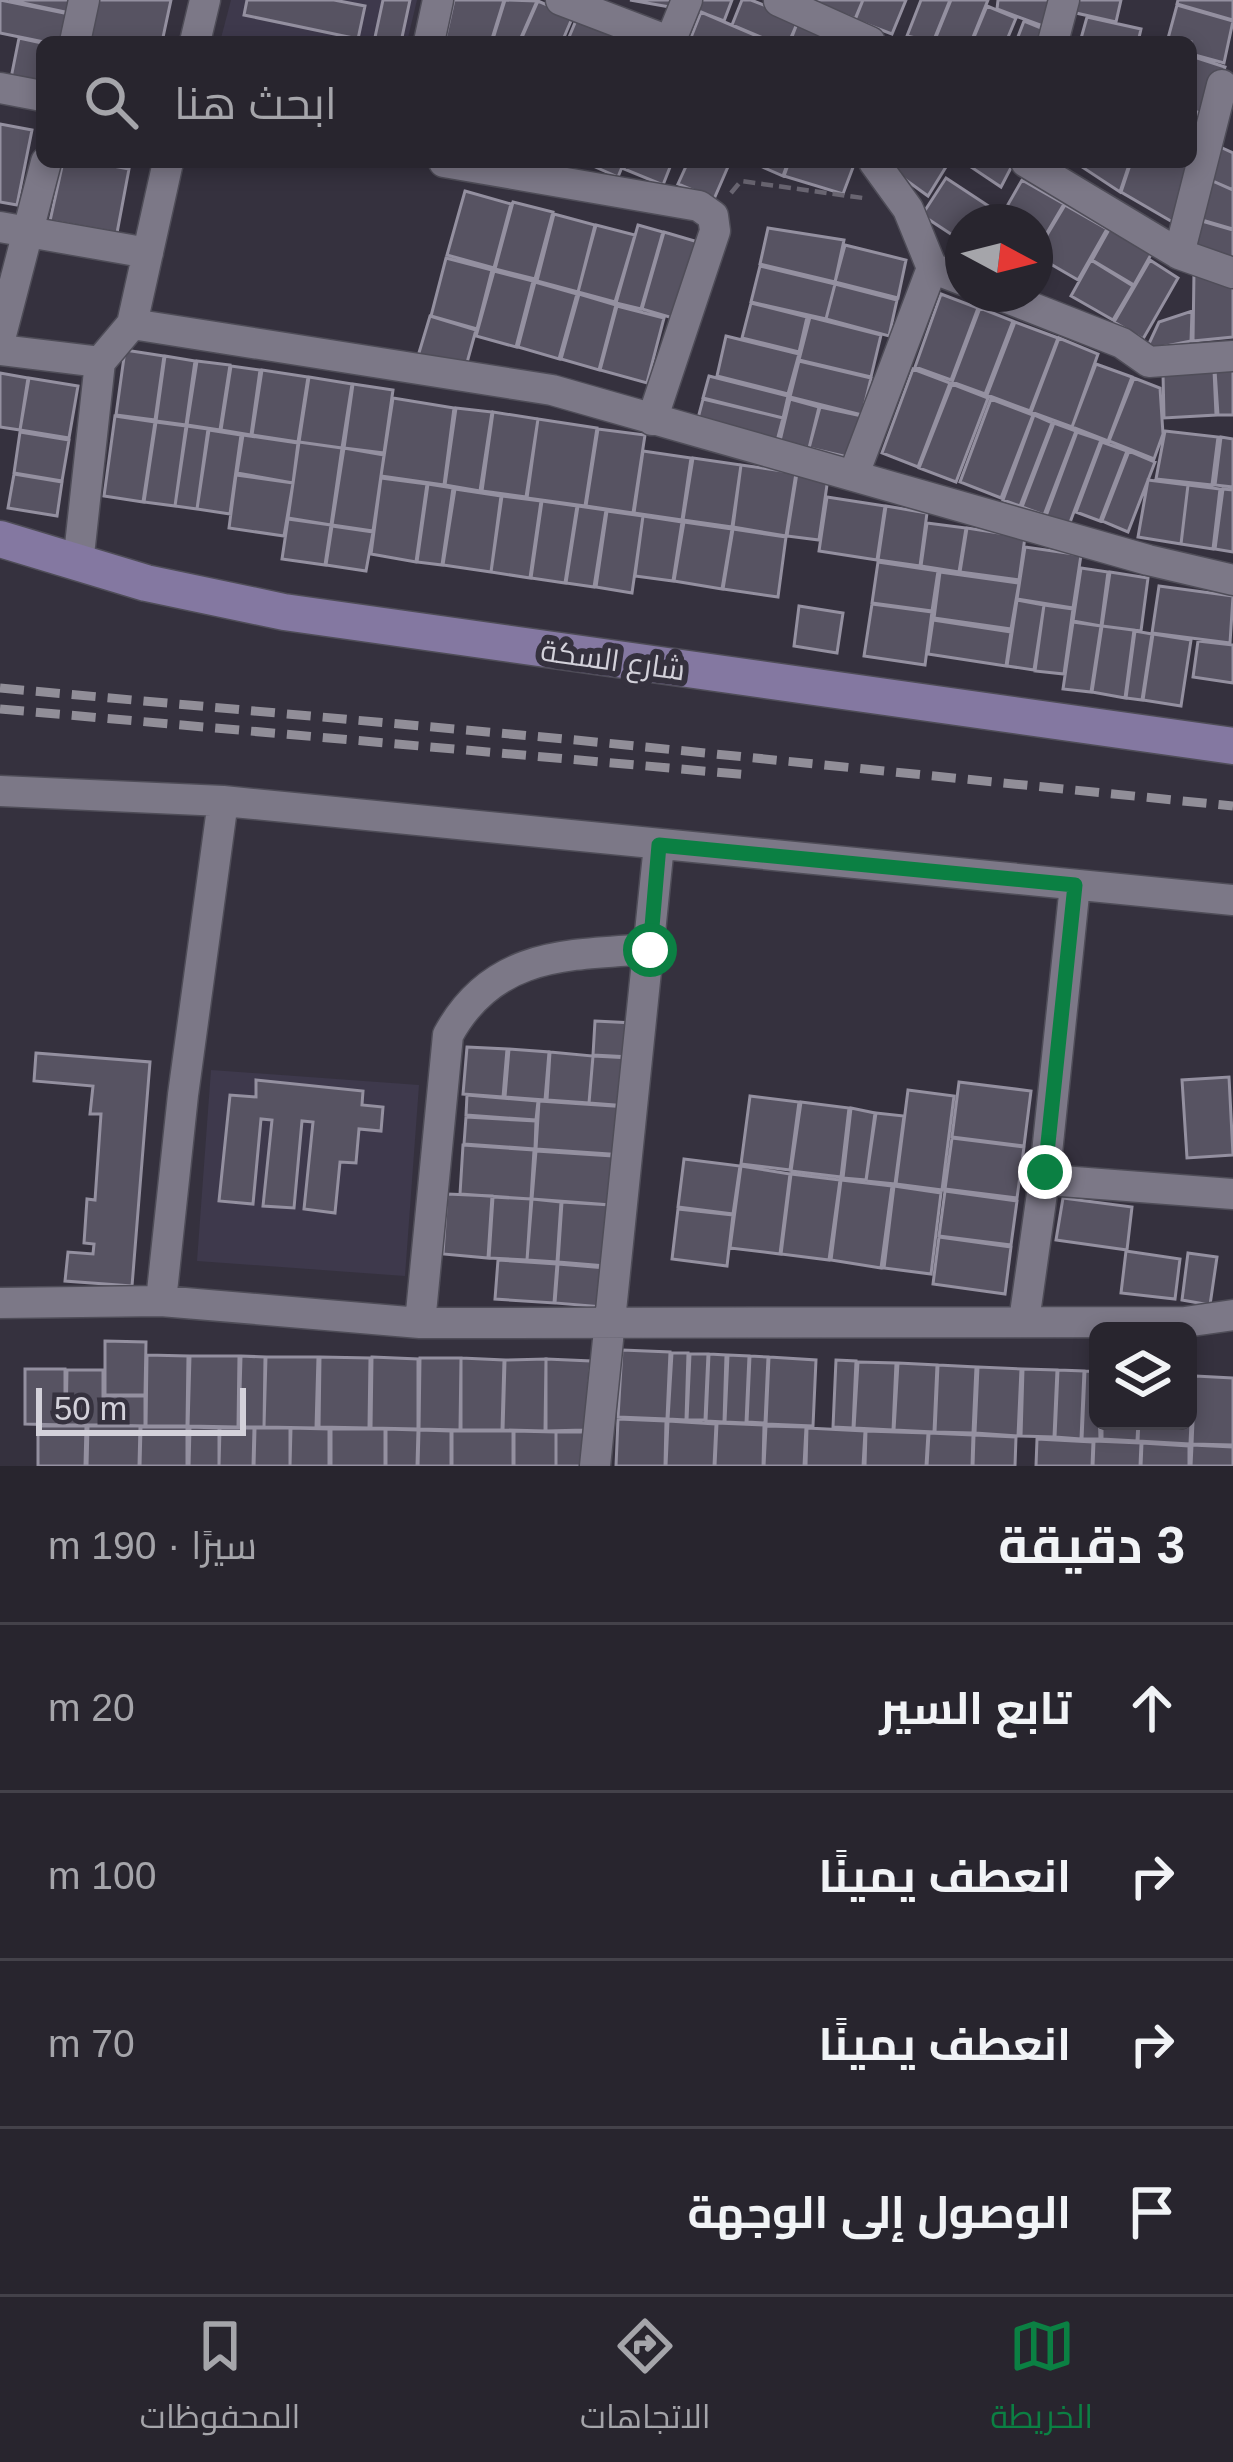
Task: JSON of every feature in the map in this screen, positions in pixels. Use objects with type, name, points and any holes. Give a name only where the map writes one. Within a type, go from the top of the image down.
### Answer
[{"type":"street","points":[[76,36],[83,0]]},
{"type":"street","points":[[196,36],[205,0]]},
{"type":"street","points":[[430,36],[437,0]]},
{"type":"street","points":[[561,0],[654,36]]},
{"type":"street","points":[[672,36],[687,0]]},
{"type":"street","points":[[779,0],[857,36]]},
{"type":"street","points":[[1055,36],[1064,0]]},
{"type":"street","points":[[1179,254],[1222,85]]},
{"type":"street","points":[[0,88],[36,95]]},
{"type":"street","points":[[0,339],[14,229],[43,168]]},
{"type":"street","points":[[78,564],[100,362],[132,324],[167,168]]},
{"type":"street","points":[[479,168],[699,206],[713,216],[715,231],[652,420]]},
{"type":"street","points":[[854,473],[932,268],[908,209],[878,168]]},
{"type":"street","points":[[1036,168],[1179,254],[1233,273]]},
{"type":"street","points":[[14,229],[148,254]]},
{"type":"street","points":[[932,268],[945,273]]},
{"type":"street","points":[[1043,312],[1122,343],[1149,362],[1233,356]]},
{"type":"street","points":[[132,324],[552,390],[1233,580]]},
{"type":"street","points":[[0,350],[100,362]]},
{"type":"street","name":"شارع السكة","points":[[0,538],[78,564],[214,599],[354,624],[1233,746]]},
{"type":"street","points":[[0,791],[223,801],[1233,900]]},
{"type":"street","points":[[161,1301],[223,801]]},
{"type":"street","points":[[595,1466],[659,845]]},
{"type":"street","points":[[1024,1321],[1075,885]]},
{"type":"street","points":[[421,1322],[448,1035],[458,1017],[491,982],[548,956],[650,950]]},
{"type":"street","points":[[1045,1172],[1051,1179],[1233,1194]]},
{"type":"street","points":[[0,1306],[161,1301],[421,1322],[1185,1322],[1233,1316]]},
{"type":"path","points":[[713,216],[741,181],[898,200]]},
{"type":"shaded area","points":[[231,0],[417,0],[408,36],[222,36]]},
{"type":"shaded area","points":[[211,1070],[419,1085],[405,1276],[197,1261]]},
{"type":"building","points":[[0,0],[79,16],[74,36],[36,36],[36,40],[0,33]]},
{"type":"building","points":[[9,0],[82,0],[79,15]]},
{"type":"building","points":[[95,0],[171,0],[163,36],[87,36]]},
{"type":"building","points":[[247,0],[334,0],[365,6],[359,36],[244,15]]},
{"type":"building","points":[[383,0],[410,0],[402,36],[375,36]]},
{"type":"building","points":[[454,0],[504,0],[493,36],[446,36]]},
{"type":"building","points":[[505,0],[537,1],[522,36],[494,36]]},
{"type":"building","points":[[630,0],[682,0],[681,9]]},
{"type":"building","points":[[699,0],[732,0],[724,21],[695,10]]},
{"type":"building","points":[[742,0],[799,19],[792,36],[759,36],[732,25]]},
{"type":"building","points":[[808,0],[863,0],[855,19]]},
{"type":"building","points":[[863,0],[906,0],[892,34],[855,20]]},
{"type":"building","points":[[921,0],[950,0],[935,36],[907,36]]},
{"type":"building","points":[[951,0],[988,0],[973,36],[936,36]]},
{"type":"building","points":[[998,0],[1054,0],[1051,29],[997,9]]},
{"type":"building","points":[[1078,0],[1121,0],[1116,22],[1076,13]]},
{"type":"building","points":[[1178,0],[1233,0],[1233,20],[1177,4]]},
{"type":"building","points":[[538,1],[573,16],[565,36],[523,36]]},
{"type":"building","points":[[1177,5],[1233,21],[1224,63],[1197,56],[1197,36],[1169,36]]},
{"type":"building","points":[[987,6],[1016,18],[1008,36],[974,36]]},
{"type":"building","points":[[701,12],[757,36],[692,36]]},
{"type":"building","points":[[1087,17],[1141,29],[1139,36],[1082,36]]},
{"type":"building","points":[[577,18],[617,35],[617,36],[570,36]]},
{"type":"building","points":[[798,21],[831,35],[831,36],[792,36]]},
{"type":"building","points":[[1024,21],[1051,32],[1049,36],[1018,36]]},
{"type":"building","points":[[19,38],[36,42],[36,84],[11,78]]},
{"type":"building","points":[[1197,58],[1225,67],[1209,116],[1197,112]]},
{"type":"building","points":[[1197,114],[1211,119],[1197,161]]},
{"type":"building","points":[[0,124],[32,130],[17,205],[0,202]]},
{"type":"building","points":[[1218,146],[1233,153],[1233,190],[1206,178]]},
{"type":"building","points":[[62,168],[129,169],[117,233],[50,221]]},
{"type":"building","points":[[598,168],[622,168],[618,177]]},
{"type":"building","points":[[624,168],[670,168],[663,185]]},
{"type":"building","points":[[685,168],[727,168],[714,199],[678,184]]},
{"type":"building","points":[[787,168],[853,168],[843,194],[784,176]]},
{"type":"building","points":[[889,168],[945,168],[928,196]]},
{"type":"building","points":[[972,168],[1011,168],[1001,187]]},
{"type":"building","points":[[1084,168],[1128,168],[1120,192]]},
{"type":"building","points":[[1129,168],[1194,169],[1176,224],[1121,192]]},
{"type":"building","points":[[946,178],[985,204],[945,204],[945,230],[922,215]]},
{"type":"building","points":[[1206,178],[1233,190],[1233,229],[1195,218]]},
{"type":"building","points":[[1022,180],[1064,204],[1053,223],[1053,204],[1008,204]]},
{"type":"building","points":[[465,191],[511,204],[494,268],[447,255]]},
{"type":"building","points":[[513,202],[553,212],[535,279],[495,269]]},
{"type":"building","points":[[1065,205],[1107,229],[1078,280],[1053,265],[1053,225]]},
{"type":"building","points":[[554,214],[595,225],[578,292],[537,281]]},
{"type":"building","points":[[1195,219],[1233,230],[1233,260],[1189,247]]},
{"type":"building","points":[[596,225],[635,235],[615,302],[578,292]]},
{"type":"building","points":[[638,225],[663,232],[641,309],[616,303]]},
{"type":"building","points":[[1111,226],[1153,251],[1134,285],[1092,260]]},
{"type":"building","points":[[768,228],[844,240],[835,282],[760,264]]},
{"type":"building","points":[[664,232],[705,244],[683,321],[642,309]]},
{"type":"building","points":[[845,245],[906,260],[898,298],[835,282]]},
{"type":"building","points":[[446,258],[492,270],[477,329],[431,316]]},
{"type":"building","points":[[1091,260],[1133,286],[1113,320],[1071,296]]},
{"type":"building","points":[[1150,260],[1178,278],[1143,339],[1114,322]]},
{"type":"building","points":[[760,266],[835,284],[826,319],[751,302]]},
{"type":"building","points":[[494,271],[533,281],[516,347],[476,336]]},
{"type":"building","points":[[1194,271],[1233,278],[1233,337],[1193,341]]},
{"type":"building","points":[[535,282],[577,294],[559,359],[518,347]]},
{"type":"building","points":[[835,284],[897,300],[889,336],[826,319]]},
{"type":"building","points":[[579,294],[616,305],[599,370],[561,359]]},
{"type":"building","points":[[941,294],[945,312],[976,312],[951,380],[915,367]]},
{"type":"building","points":[[751,303],[807,317],[799,352],[742,338]]},
{"type":"building","points":[[617,306],[664,318],[647,383],[600,370]]},
{"type":"building","points":[[1192,311],[1191,341],[1146,350],[1159,322]]},
{"type":"building","points":[[978,312],[1013,321],[985,394],[952,382]]},
{"type":"building","points":[[430,316],[476,330],[465,370],[418,356]]},
{"type":"building","points":[[810,317],[881,335],[871,377],[799,360]]},
{"type":"building","points":[[1015,322],[1058,338],[1030,411],[987,395]]},
{"type":"building","points":[[726,336],[799,354],[788,394],[717,376]]},
{"type":"building","points":[[1059,338],[1098,354],[1072,427],[1031,412]]},
{"type":"building","points":[[125,350],[164,356],[155,420],[116,415]]},
{"type":"building","points":[[165,356],[195,361],[186,425],[156,421]]},
{"type":"building","points":[[197,361],[230,365],[220,430],[187,425]]},
{"type":"building","points":[[799,361],[871,378],[862,415],[790,397]]},
{"type":"building","points":[[1096,364],[1132,377],[1108,441],[1072,427]]},
{"type":"building","points":[[231,366],[260,370],[251,435],[221,430]]},
{"type":"building","points":[[913,369],[950,383],[918,467],[882,453]]},
{"type":"building","points":[[1233,369],[1233,415],[1218,415],[1215,370]]},
{"type":"building","points":[[262,370],[308,377],[298,442],[252,435]]},
{"type":"building","points":[[1214,370],[1216,415],[1164,418],[1163,373]]},
{"type":"building","points":[[0,373],[28,378],[20,430],[0,427]]},
{"type":"building","points":[[709,376],[788,396],[783,418],[703,398]]},
{"type":"building","points":[[309,377],[352,384],[342,448],[299,442]]},
{"type":"building","points":[[29,378],[78,386],[69,438],[20,430]]},
{"type":"building","points":[[1134,378],[1160,388],[1163,434],[1154,459],[1109,441]]},
{"type":"building","points":[[353,384],[393,390],[384,453],[344,448]]},
{"type":"building","points":[[952,384],[988,398],[956,482],[919,468]]},
{"type":"building","points":[[393,398],[454,408],[444,485],[381,476]]},
{"type":"building","points":[[703,399],[783,418],[777,441],[697,422]]},
{"type":"building","points":[[790,399],[819,407],[809,448],[780,441]]},
{"type":"building","points":[[991,399],[1033,415],[1001,498],[960,482]]},
{"type":"building","points":[[820,407],[862,416],[852,458],[809,448]]},
{"type":"building","points":[[456,408],[492,412],[480,491],[445,485]]},
{"type":"building","points":[[493,412],[538,419],[526,497],[482,491]]},
{"type":"building","points":[[1034,415],[1052,423],[1020,506],[1003,500]]},
{"type":"building","points":[[115,416],[155,422],[143,502],[104,496]]},
{"type":"building","points":[[538,419],[597,428],[585,506],[527,498]]},
{"type":"building","points":[[156,422],[186,426],[175,506],[144,502]]},
{"type":"building","points":[[1054,423],[1076,431],[1044,515],[1022,507]]},
{"type":"building","points":[[187,426],[208,429],[197,509],[175,506]]},
{"type":"building","points":[[598,429],[645,435],[633,513],[586,506]]},
{"type":"building","points":[[209,430],[241,435],[230,514],[197,509]]},
{"type":"building","points":[[1165,431],[1218,437],[1212,485],[1156,479]]},
{"type":"building","points":[[20,432],[69,440],[62,481],[14,473]]},
{"type":"building","points":[[1077,432],[1101,440],[1069,525],[1046,516]]},
{"type":"building","points":[[243,435],[298,443],[293,483],[237,473]]},
{"type":"building","points":[[1221,437],[1233,439],[1233,487],[1215,485]]},
{"type":"building","points":[[299,442],[342,448],[331,525],[288,518]]},
{"type":"building","points":[[1102,442],[1127,451],[1100,521],[1076,512]]},
{"type":"building","points":[[344,448],[384,455],[373,531],[332,525]]},
{"type":"building","points":[[643,451],[691,458],[682,520],[634,513]]},
{"type":"building","points":[[1129,451],[1155,462],[1128,532],[1102,521]]},
{"type":"building","points":[[693,458],[741,465],[732,527],[683,520]]},
{"type":"building","points":[[741,465],[796,473],[786,536],[733,527]]},
{"type":"building","points":[[797,473],[828,478],[819,540],[787,536]]},
{"type":"building","points":[[14,474],[62,482],[57,516],[8,508]]},
{"type":"building","points":[[236,475],[293,483],[284,536],[229,528]]},
{"type":"building","points":[[381,478],[427,484],[416,562],[371,554]]},
{"type":"building","points":[[1148,480],[1188,485],[1181,544],[1138,537]]},
{"type":"building","points":[[428,484],[453,488],[442,565],[417,562]]},
{"type":"building","points":[[1188,485],[1220,489],[1213,549],[1181,544]]},
{"type":"building","points":[[455,489],[501,496],[491,572],[443,565]]},
{"type":"building","points":[[1223,489],[1233,490],[1233,552],[1215,549]]},
{"type":"building","points":[[502,496],[541,501],[530,578],[491,572]]},
{"type":"building","points":[[827,497],[885,506],[877,560],[819,551]]},
{"type":"building","points":[[542,501],[577,506],[565,583],[531,578]]},
{"type":"building","points":[[578,506],[606,510],[594,587],[566,583]]},
{"type":"building","points":[[886,506],[927,513],[920,566],[878,560]]},
{"type":"building","points":[[607,511],[643,516],[632,593],[596,587]]},
{"type":"building","points":[[643,516],[682,522],[673,581],[635,576]]},
{"type":"building","points":[[288,519],[331,525],[325,565],[282,559]]},
{"type":"building","points":[[684,522],[732,529],[722,589],[674,581]]},
{"type":"building","points":[[927,523],[966,528],[959,572],[921,566]]},
{"type":"building","points":[[332,526],[373,532],[366,571],[326,565]]},
{"type":"building","points":[[967,528],[1025,537],[1019,580],[960,572]]},
{"type":"building","points":[[733,529],[786,537],[778,597],[723,589]]},
{"type":"building","points":[[1025,547],[1081,555],[1073,608],[1017,599]]},
{"type":"building","points":[[878,562],[938,571],[932,611],[872,603]]},
{"type":"building","points":[[1081,568],[1108,572],[1101,626],[1073,621]]},
{"type":"building","points":[[940,572],[1019,583],[1011,629],[934,618]]},
{"type":"building","points":[[1110,572],[1148,578],[1141,631],[1102,626]]},
{"type":"building","points":[[1159,586],[1233,596],[1230,643],[1152,633]]},
{"type":"building","points":[[1017,600],[1044,605],[1034,670],[1007,666]]},
{"type":"building","points":[[872,604],[932,612],[925,665],[864,656]]},
{"type":"building","points":[[1044,605],[1073,609],[1064,674],[1035,671]]},
{"type":"building","points":[[799,606],[843,613],[837,653],[794,646]]},
{"type":"building","points":[[933,620],[1011,632],[1006,666],[928,654]]},
{"type":"building","points":[[1073,622],[1101,626],[1091,692],[1063,689]]},
{"type":"building","points":[[1102,626],[1134,630],[1125,698],[1092,692]]},
{"type":"building","points":[[1135,631],[1152,634],[1142,700],[1126,698]]},
{"type":"building","points":[[1153,634],[1191,640],[1181,706],[1143,700]]},
{"type":"building","points":[[1198,641],[1233,645],[1233,683],[1193,677]]},
{"type":"building","points":[[595,1021],[634,1023],[631,1057],[593,1055]]},
{"type":"building","points":[[467,1047],[507,1049],[503,1097],[463,1094]]},
{"type":"building","points":[[509,1049],[549,1052],[545,1100],[505,1097]]},
{"type":"building","points":[[550,1052],[593,1056],[589,1103],[547,1100]]},
{"type":"building","points":[[36,1053],[150,1062],[132,1286],[65,1281],[68,1252],[93,1254],[94,1244],[84,1243],[87,1199],[95,1200],[101,1114],[90,1114],[93,1086],[34,1081]]},
{"type":"building","points":[[593,1056],[631,1058],[628,1106],[589,1103]]},
{"type":"building","points":[[1229,1077],[1233,1155],[1187,1158],[1182,1080]]},
{"type":"building","points":[[256,1080],[363,1091],[362,1105],[383,1107],[381,1131],[359,1129],[356,1163],[340,1162],[335,1213],[304,1209],[313,1122],[302,1121],[294,1208],[263,1206],[272,1120],[261,1119],[253,1204],[219,1201],[230,1095],[256,1097]]},
{"type":"building","points":[[959,1082],[1031,1091],[1024,1146],[952,1137]]},
{"type":"building","points":[[908,1090],[954,1096],[942,1190],[896,1184]]},
{"type":"building","points":[[467,1095],[538,1101],[536,1120],[466,1115]]},
{"type":"building","points":[[750,1096],[799,1102],[790,1170],[741,1164]]},
{"type":"building","points":[[539,1101],[628,1107],[624,1155],[536,1149]]},
{"type":"building","points":[[801,1102],[849,1108],[841,1177],[791,1171]]},
{"type":"building","points":[[851,1108],[875,1113],[866,1180],[843,1178]]},
{"type":"building","points":[[876,1113],[904,1116],[895,1184],[866,1181]]},
{"type":"building","points":[[466,1117],[536,1121],[535,1149],[464,1144]]},
{"type":"building","points":[[952,1138],[1024,1147],[1017,1198],[945,1189]]},
{"type":"building","points":[[463,1145],[534,1150],[531,1199],[460,1194]]},
{"type":"building","points":[[536,1151],[613,1156],[611,1205],[532,1199]]},
{"type":"building","points":[[684,1159],[740,1166],[733,1214],[678,1207]]},
{"type":"building","points":[[741,1166],[790,1174],[780,1254],[730,1248]]},
{"type":"building","points":[[791,1174],[840,1180],[829,1260],[781,1254]]},
{"type":"building","points":[[841,1180],[892,1186],[881,1268],[831,1260]]},
{"type":"building","points":[[894,1186],[941,1193],[931,1274],[884,1268]]},
{"type":"building","points":[[945,1191],[1017,1201],[1011,1245],[939,1236]]},
{"type":"building","points":[[447,1194],[492,1196],[488,1258],[443,1254]]},
{"type":"building","points":[[493,1197],[531,1199],[527,1260],[489,1258]]},
{"type":"building","points":[[1063,1198],[1132,1207],[1127,1250],[1056,1240]]},
{"type":"building","points":[[532,1199],[561,1202],[557,1262],[527,1260]]},
{"type":"building","points":[[562,1202],[611,1205],[606,1266],[558,1262]]},
{"type":"building","points":[[678,1209],[733,1215],[727,1266],[672,1259]]},
{"type":"building","points":[[939,1237],[1011,1247],[1005,1294],[933,1284]]},
{"type":"building","points":[[1126,1251],[1180,1259],[1175,1299],[1121,1293]]},
{"type":"building","points":[[1188,1253],[1217,1257],[1210,1305],[1182,1300]]},
{"type":"building","points":[[498,1260],[557,1264],[554,1303],[495,1299]]},
{"type":"building","points":[[558,1264],[606,1268],[603,1307],[555,1303]]},
{"type":"building","points":[[105,1341],[146,1342],[145,1395],[105,1395]]},
{"type":"building","points":[[622,1350],[670,1352],[667,1419],[618,1417]]},
{"type":"building","points":[[672,1353],[688,1353],[686,1420],[668,1419]]},
{"type":"building","points":[[690,1354],[708,1354],[705,1420],[687,1420]]},
{"type":"building","points":[[709,1354],[726,1355],[724,1422],[706,1421]]},
{"type":"building","points":[[147,1355],[188,1356],[187,1426],[146,1426]]},
{"type":"building","points":[[728,1355],[749,1356],[746,1423],[725,1422]]},
{"type":"building","points":[[190,1356],[239,1356],[238,1427],[188,1426]]},
{"type":"building","points":[[241,1356],[265,1357],[264,1427],[239,1427]]},
{"type":"building","points":[[750,1356],[768,1357],[765,1423],[747,1422]]},
{"type":"building","points":[[266,1357],[318,1357],[316,1428],[264,1427]]},
{"type":"building","points":[[320,1357],[370,1358],[369,1428],[319,1427]]},
{"type":"building","points":[[372,1357],[418,1359],[418,1429],[371,1428]]},
{"type":"building","points":[[769,1357],[816,1360],[813,1426],[766,1424]]},
{"type":"building","points":[[420,1358],[461,1358],[460,1430],[419,1429]]},
{"type":"building","points":[[461,1358],[504,1360],[502,1430],[461,1430]]},
{"type":"building","points":[[546,1359],[591,1361],[585,1430],[546,1431]]},
{"type":"building","points":[[546,1359],[545,1431],[503,1430],[505,1360]]},
{"type":"building","points":[[836,1360],[856,1361],[853,1428],[833,1427]]},
{"type":"building","points":[[858,1362],[896,1363],[893,1430],[854,1428]]},
{"type":"building","points":[[898,1363],[937,1365],[934,1432],[894,1430]]},
{"type":"building","points":[[938,1365],[976,1367],[973,1433],[935,1432]]},
{"type":"building","points":[[978,1367],[1021,1369],[1018,1436],[975,1433]]},
{"type":"building","points":[[25,1369],[65,1369],[65,1425],[25,1424]]},
{"type":"building","points":[[1023,1369],[1057,1370],[1054,1437],[1021,1436]]},
{"type":"building","points":[[67,1370],[103,1370],[103,1425],[66,1425]]},
{"type":"building","points":[[1058,1370],[1084,1371],[1081,1439],[1055,1437]]},
{"type":"building","points":[[1085,1371],[1089,1371],[1089,1430],[1100,1430],[1100,1439],[1082,1439]]},
{"type":"building","points":[[1197,1376],[1233,1378],[1233,1445],[1192,1444],[1193,1430],[1197,1430]]},
{"type":"building","points":[[104,1396],[145,1396],[145,1426],[104,1425]]},
{"type":"building","points":[[618,1419],[666,1421],[665,1466],[616,1466]]},
{"type":"building","points":[[668,1421],[716,1424],[714,1466],[666,1466]]},
{"type":"building","points":[[717,1423],[764,1425],[763,1466],[715,1466]]},
{"type":"building","points":[[38,1426],[86,1426],[85,1466],[38,1466]]},
{"type":"building","points":[[88,1426],[140,1426],[139,1466],[87,1466]]},
{"type":"building","points":[[766,1426],[806,1427],[804,1466],[764,1466]]},
{"type":"building","points":[[141,1427],[187,1427],[187,1466],[140,1466]]},
{"type":"building","points":[[190,1427],[219,1428],[219,1466],[189,1466]]},
{"type":"building","points":[[220,1428],[254,1428],[253,1466],[219,1466]]},
{"type":"building","points":[[255,1428],[290,1428],[290,1466],[254,1466]]},
{"type":"building","points":[[291,1428],[329,1429],[329,1466],[290,1466]]},
{"type":"building","points":[[807,1428],[865,1431],[863,1466],[806,1466]]},
{"type":"building","points":[[331,1429],[385,1429],[385,1466],[331,1466]]},
{"type":"building","points":[[386,1429],[418,1430],[417,1466],[386,1466]]},
{"type":"building","points":[[419,1430],[451,1431],[451,1466],[418,1466]]},
{"type":"building","points":[[1102,1430],[1138,1430],[1137,1441],[1102,1439]]},
{"type":"building","points":[[1139,1430],[1191,1430],[1190,1444],[1138,1441]]},
{"type":"building","points":[[452,1431],[513,1431],[513,1466],[452,1466]]},
{"type":"building","points":[[514,1431],[556,1432],[556,1466],[514,1466]]},
{"type":"building","points":[[866,1431],[928,1433],[926,1466],[865,1466]]},
{"type":"building","points":[[556,1432],[585,1432],[584,1466],[556,1466]]},
{"type":"building","points":[[929,1433],[973,1435],[972,1466],[927,1466]]},
{"type":"building","points":[[974,1435],[1016,1437],[1015,1466],[973,1466]]},
{"type":"building","points":[[1037,1439],[1093,1442],[1092,1466],[1036,1466]]},
{"type":"building","points":[[1094,1441],[1141,1443],[1140,1466],[1093,1466]]},
{"type":"building","points":[[1142,1443],[1189,1446],[1189,1466],[1141,1466]]},
{"type":"building","points":[[1192,1445],[1233,1447],[1233,1466],[1191,1466]]},
{"type":"railway","points":[[0,688],[1233,806]]},
{"type":"railway","points":[[0,709],[749,775]]},
{"type":"route","points":[[650,950],[659,845],[1075,885],[1045,1172]]}]
